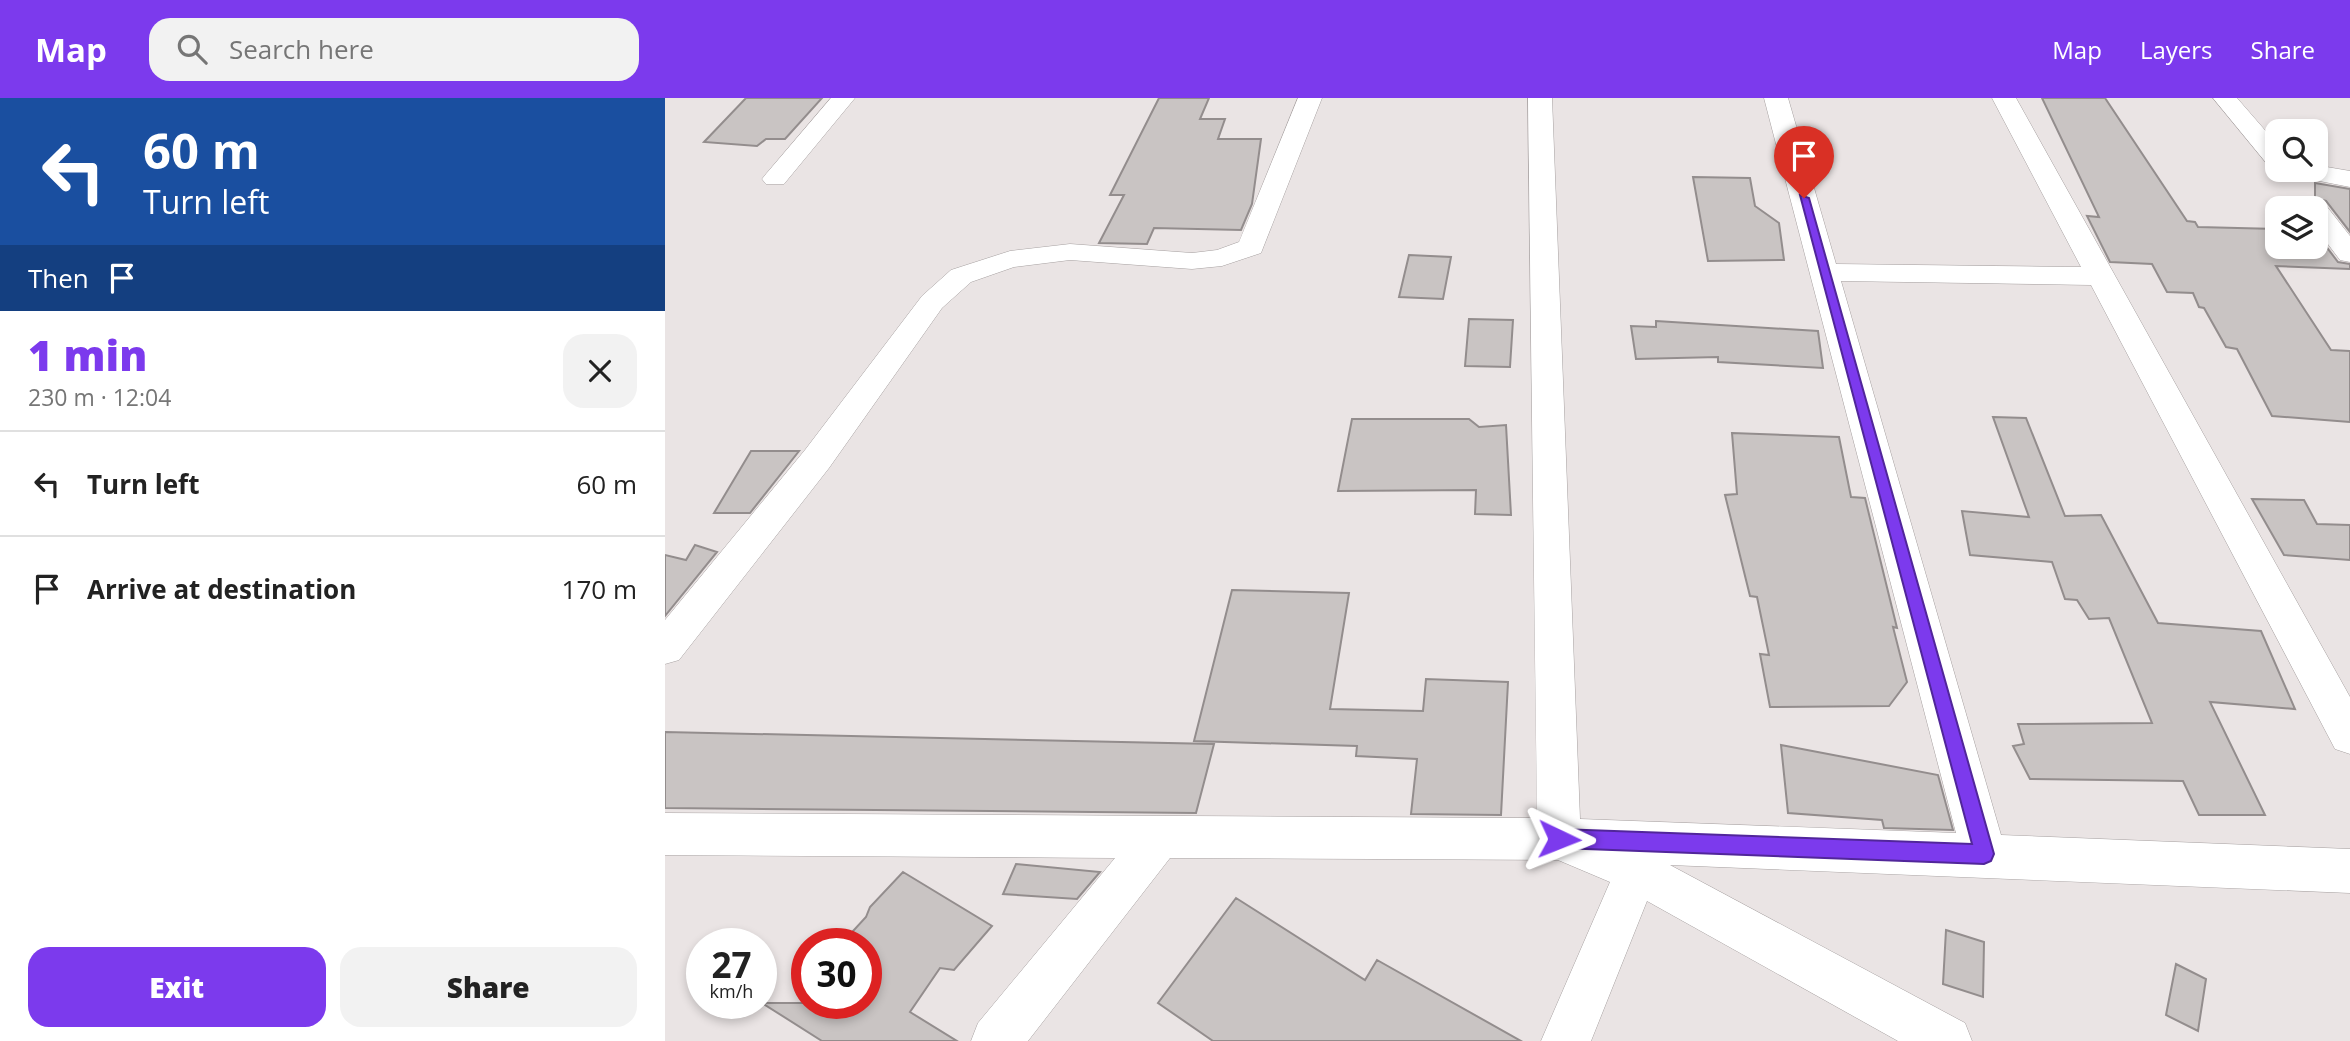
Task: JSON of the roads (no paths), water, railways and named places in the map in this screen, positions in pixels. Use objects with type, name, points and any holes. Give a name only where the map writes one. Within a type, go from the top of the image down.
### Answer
[{"type":"street","points":[[775,179],[843,98]]},
{"type":"street","points":[[665,648],[817,459],[932,302],[961,276],[1010,260],[1070,252],[1192,261],[1222,258],[1251,247],[1310,98]]},
{"type":"street","points":[[1540,98],[1559,839]]},
{"type":"street","points":[[1776,98],[1984,854]]},
{"type":"street","points":[[2004,98],[2350,736]]},
{"type":"street","points":[[2225,98],[2265,146]]},
{"type":"street","points":[[2328,175],[2350,179]]},
{"type":"street","points":[[2294,182],[2305,196]]},
{"type":"street","points":[[2328,226],[2350,254]]},
{"type":"street","points":[[1824,272],[2101,276]]},
{"type":"street","points":[[665,834],[1559,839],[1984,854],[2350,871]]},
{"type":"street","points":[[996,1041],[1161,835]]},
{"type":"street","points":[[1559,839],[1637,871],[1947,1041]]},
{"type":"street","points":[[1566,1041],[1637,871]]}]
